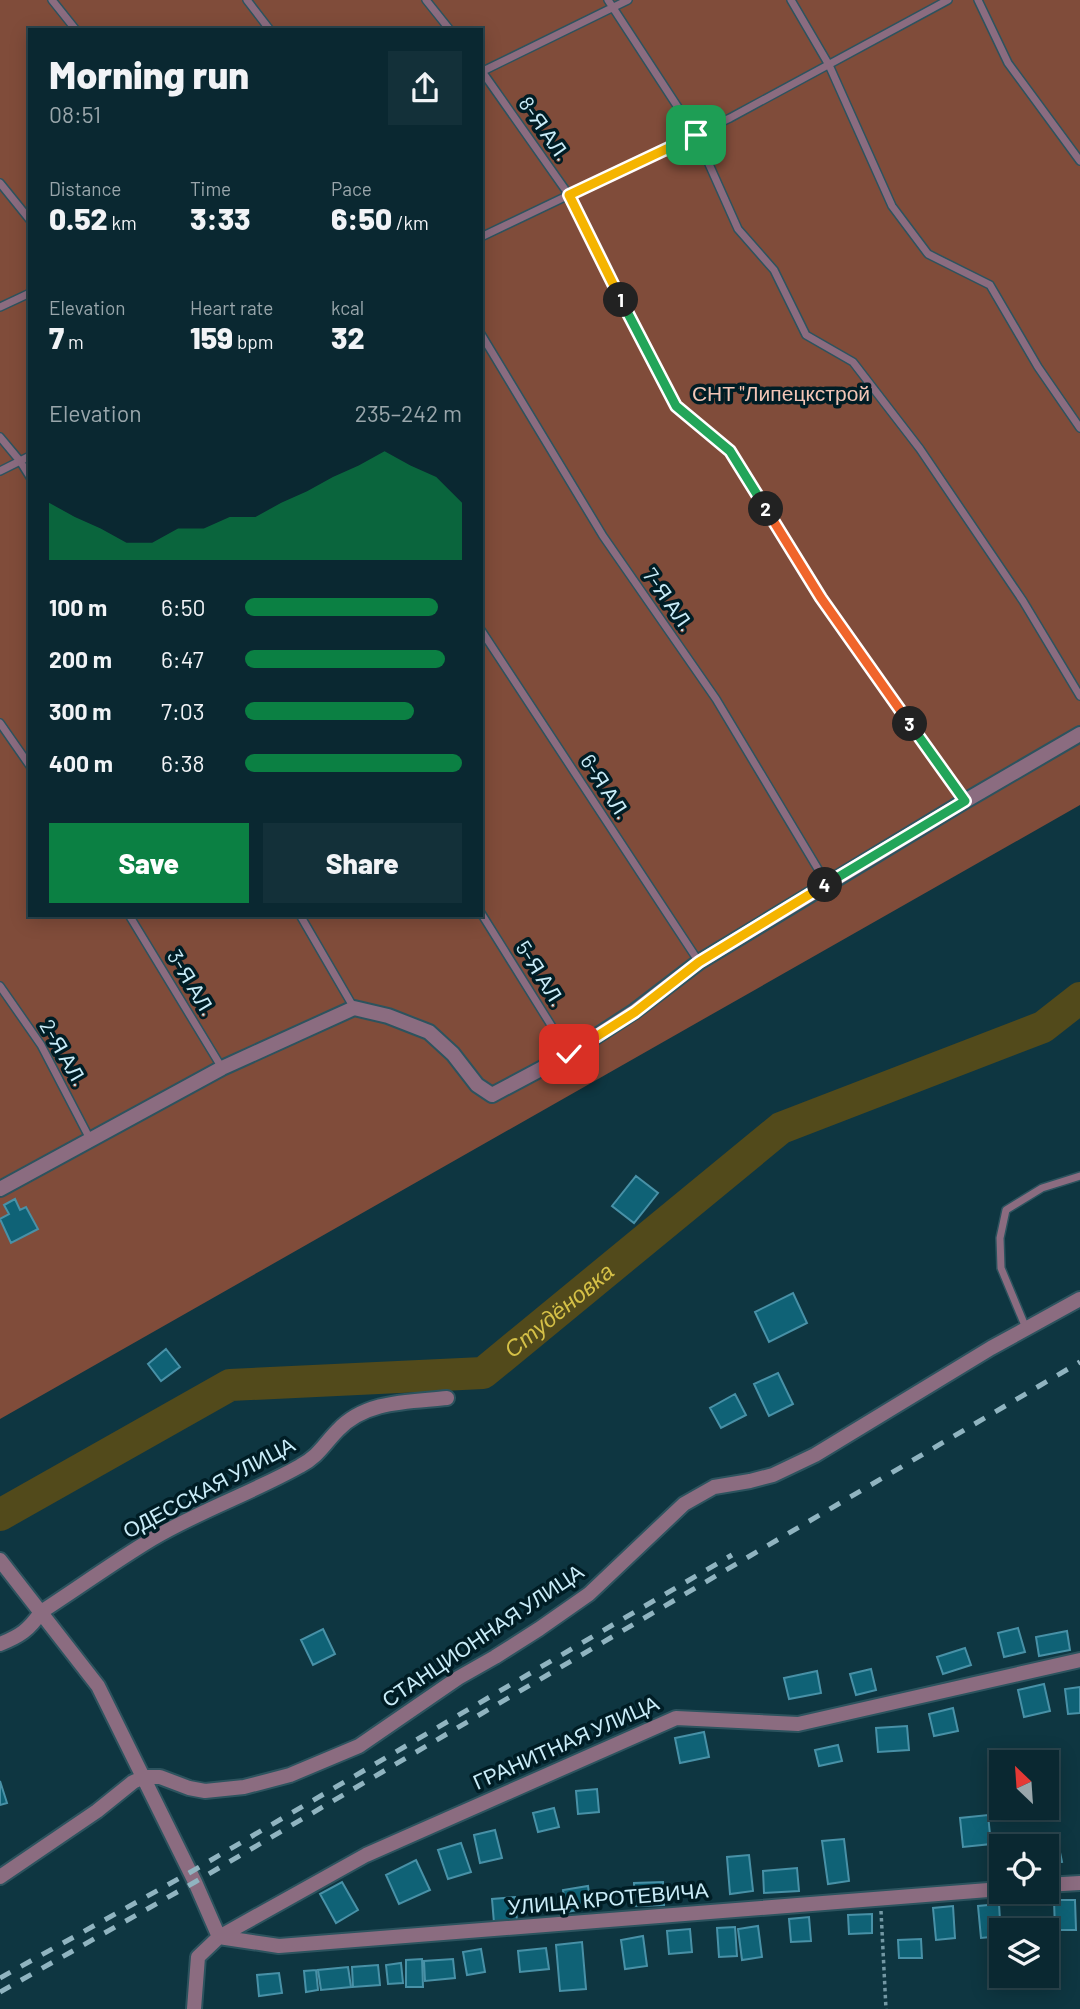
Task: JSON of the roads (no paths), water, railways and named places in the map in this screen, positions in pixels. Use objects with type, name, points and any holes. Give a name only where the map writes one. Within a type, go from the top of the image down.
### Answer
[{"type":"street","points":[[0,1188],[222,1068],[354,1008],[388,1016],[429,1032],[453,1054],[477,1085],[492,1095],[569,1054],[635,1012],[699,962],[1080,734]]},
{"type":"street","name":"СТАНЦИОННАЯ УЛИЦА","points":[[144,1777],[153,1775],[205,1791],[244,1787],[290,1775],[359,1746],[458,1678],[539,1629],[589,1594],[684,1504],[714,1487],[773,1475],[815,1455],[991,1348],[1080,1299]]},
{"type":"street","name":"ОДЕССКАЯ УЛИЦА","points":[[0,1644],[30,1628],[41,1612],[152,1539],[302,1465],[323,1449],[339,1429],[360,1413],[380,1405],[447,1398]]},
{"type":"street","points":[[0,1560],[98,1686],[195,1882],[219,1937],[198,1957],[194,2009]]},
{"type":"street","name":"ГРАНИТНАЯ УЛИЦА","points":[[219,1937],[366,1855],[676,1718],[798,1724],[1080,1660]]},
{"type":"street","points":[[0,1877],[97,1811],[133,1782],[144,1777]]},
{"type":"street","points":[[1059,1884],[1080,1882]]},
{"type":"street","name":"УЛИЦА КРОТЕВИЧА","points":[[219,1937],[279,1946],[989,1890]]},
{"type":"lane","points":[[52,0],[74,28]]},
{"type":"lane","points":[[247,0],[268,28]]},
{"type":"lane","points":[[426,0],[448,28]]},
{"type":"lane","points":[[608,0],[696,135],[738,229],[774,270],[806,335],[853,362],[919,449],[1023,601],[1080,696]]},
{"type":"lane","points":[[483,71],[628,0]]},
{"type":"lane","points":[[791,0],[828,65],[892,206],[928,254],[990,285],[1038,367],[1080,428]]},
{"type":"lane","points":[[483,236],[730,118],[948,0]]},
{"type":"lane","points":[[978,0],[1008,63],[1080,161]]},
{"type":"lane","name":"8-Я АЛ.","points":[[483,72],[569,195],[676,406],[730,451],[821,598],[965,801]]},
{"type":"lane","points":[[0,183],[28,218]]},
{"type":"lane","points":[[0,307],[28,294]]},
{"type":"lane","name":"7-Я АЛ.","points":[[483,337],[603,536],[716,699],[827,884]]},
{"type":"lane","points":[[0,438],[28,474]]},
{"type":"lane","points":[[0,471],[28,458]]},
{"type":"lane","name":"6-Я АЛ.","points":[[483,633],[699,962]]},
{"type":"lane","points":[[0,723],[28,763]]},
{"type":"lane","name":"5-Я АЛ.","points":[[483,916],[569,1054]]},
{"type":"lane","name":"3-Я АЛ.","points":[[130,917],[222,1068]]},
{"type":"lane","points":[[301,917],[354,1008]]},
{"type":"lane","name":"2-Я АЛ.","points":[[0,986],[41,1045],[90,1140]]},
{"type":"lane","points":[[1027,1329],[1001,1268],[1000,1238],[1006,1210],[1042,1188],[1080,1176]]},
{"type":"waterway","name":"Студёновка","points":[[0,1515],[230,1385],[483,1373],[781,1128],[1043,1027],[1080,998]]},
{"type":"railway","points":[[0,1992],[195,1882],[1080,1362]]},
{"type":"railway","points":[[0,1978],[189,1873],[732,1555]]},
{"type":"park label","name":"СНТ \"Липецкстрой","points":[[781,394]]}]
